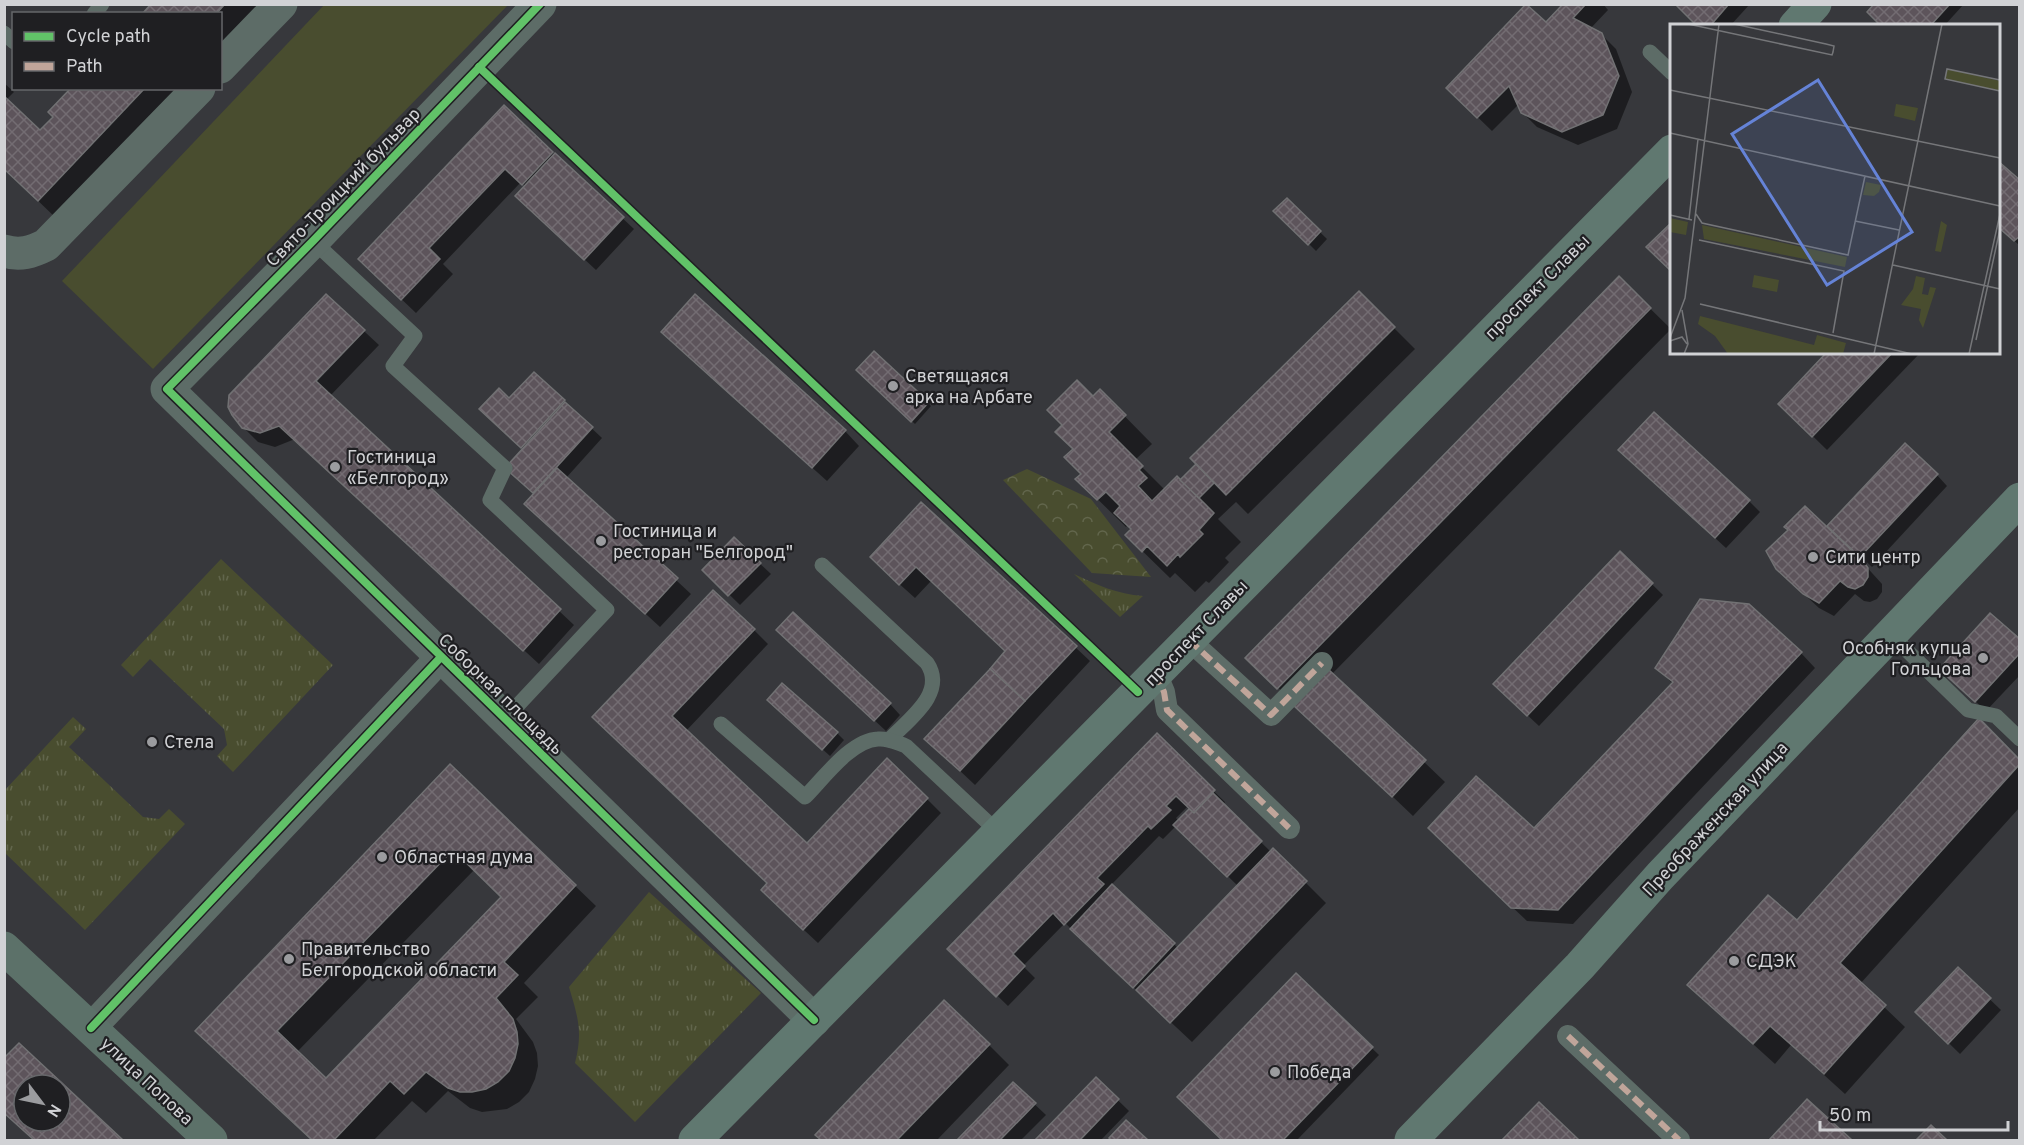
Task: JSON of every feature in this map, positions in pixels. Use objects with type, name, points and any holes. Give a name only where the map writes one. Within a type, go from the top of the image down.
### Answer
[{"type":"main road","points":[[1797,24],[1815,4]]},
{"type":"main road","name":"проспект Славы","points":[[695,1140],[1670,152]]},
{"type":"main road","name":"Преображенская улица","points":[[1411,1140],[1580,966],[1660,876],[2019,499]]},
{"type":"main road","name":"улица Попова","points":[[4,948],[211,1140]]},
{"type":"street","points":[[222,65],[281,4]]},
{"type":"street","name":"Свято-Троицкий бульвар","points":[[167,389],[313,241],[540,4]]},
{"type":"street","points":[[4,251],[21,254],[35,251],[46,245],[197,90]]},
{"type":"street","name":"Соборная площадь","points":[[167,389],[814,1020]]},
{"type":"street","points":[[1189,640],[1271,716],[1322,663]]},
{"type":"street","points":[[91,1028],[441,657]]},
{"type":"street","points":[[1156,673],[1164,693],[1167,710],[1289,828]]},
{"type":"street","points":[[1568,1036],[1679,1140]]},
{"type":"lane","points":[[1650,52],[1670,72]]},
{"type":"lane","points":[[313,241],[415,336],[393,366],[505,468],[490,500],[607,610],[505,719]]},
{"type":"lane","points":[[822,565],[927,663],[932,671],[933,685],[929,697],[890,740]]},
{"type":"lane","points":[[1890,634],[1968,710],[1996,716],[2019,739]]},
{"type":"lane","points":[[721,724],[805,797],[850,751],[868,740],[890,740],[906,746],[999,833]]},
{"type":"green space","points":[[324,5],[508,5],[153,369],[62,281]]},
{"type":"green space","points":[[1027,469],[1091,499],[1151,577],[1092,573],[1003,480]]},
{"type":"green space","points":[[221,559],[333,665],[233,772],[217,756],[227,745],[224,729],[150,659],[133,677],[121,665]]},
{"type":"green space","points":[[1074,574],[1107,588],[1143,596],[1120,617]]},
{"type":"green space","points":[[73,717],[86,729],[69,747],[143,817],[159,819],[169,809],[185,824],[85,930],[5,853],[5,790]]},
{"type":"green space","points":[[649,892],[761,993],[635,1122],[575,1063],[579,1033],[569,987]]},
{"type":"building","points":[[151,4],[225,4],[218,12],[144,12]]},
{"type":"building","points":[[1526,4],[1546,22],[1563,4],[1586,4],[1573,18],[1602,33],[1619,76],[1603,115],[1562,132],[1521,113],[1509,86],[1477,118],[1446,88]]},
{"type":"building","points":[[1675,4],[1729,4],[1712,24],[1695,24]]},
{"type":"building","points":[[1874,4],[1950,4],[1932,24],[1879,24],[1867,12]]},
{"type":"building","points":[[69,90],[143,90],[38,201],[4,169],[4,96],[40,130],[53,117],[48,112]]},
{"type":"building","points":[[504,105],[553,152],[522,185],[505,169],[429,248],[440,259],[401,300],[358,259]]},
{"type":"building","points":[[555,153],[624,217],[584,260],[515,196]]},
{"type":"building","points":[[2000,163],[2020,180],[2020,236],[2014,241],[2000,229]]},
{"type":"building","points":[[1287,198],[1321,231],[1308,245],[1273,211]]},
{"type":"building","points":[[1670,224],[1670,270],[1646,247]]},
{"type":"building","points":[[1619,276],[1651,308],[1277,689],[1245,658]]},
{"type":"building","points":[[1359,291],[1395,327],[1226,495],[1190,458]]},
{"type":"building","points":[[326,294],[365,330],[316,381],[561,609],[523,651],[279,426],[260,433],[242,428],[232,415],[228,407],[229,395]]},
{"type":"building","points":[[695,294],[846,430],[812,468],[661,332]]},
{"type":"building","name":"Светящаяся арка на Арбате","points":[[874,351],[929,402],[911,422],[856,370]]},
{"type":"building","points":[[1825,354],[1891,354],[1812,437],[1778,404]]},
{"type":"building","points":[[534,372],[565,400],[521,448],[479,409],[499,388],[509,398]]},
{"type":"building","points":[[1077,380],[1093,396],[1100,389],[1126,415],[1109,432],[1143,466],[1139,470],[1147,478],[1138,486],[1152,501],[1177,476],[1214,513],[1199,530],[1203,534],[1180,557],[1178,554],[1167,566],[1147,546],[1142,552],[1125,535],[1131,529],[1114,513],[1120,506],[1106,492],[1097,500],[1075,479],[1081,474],[1064,457],[1073,449],[1055,432],[1062,425],[1047,410]]},
{"type":"building","points":[[565,402],[593,427],[533,493],[505,468]]},
{"type":"building","points":[[1654,412],[1750,500],[1715,538],[1618,450]]},
{"type":"building","points":[[1905,443],[1938,474],[1860,557],[1827,526]]},
{"type":"building","points":[[1196,464],[1214,483],[1199,498],[1180,480]]},
{"type":"building","name":"Гостиница и ресторан \"Белгород\"","points":[[557,468],[678,578],[645,614],[524,504]]},
{"type":"building","points":[[921,502],[1077,646],[1025,701],[990,669],[1005,651],[916,567],[899,585],[870,557]]},
{"type":"building","name":"Сити центр","points":[[1805,506],[1868,568],[1868,577],[1863,585],[1855,589],[1840,581],[1819,603],[1803,594],[1776,569],[1766,551],[1788,530],[1784,527]]},
{"type":"building","points":[[734,537],[761,563],[728,596],[702,570]]},
{"type":"building","points":[[1620,551],[1653,583],[1527,716],[1493,684]]},
{"type":"building","points":[[713,590],[755,629],[672,716],[807,843],[887,758],[928,798],[803,930],[761,890],[767,883],[592,717]]},
{"type":"building","points":[[1700,599],[1749,604],[1802,652],[1558,910],[1511,908],[1428,828],[1476,776],[1534,828],[1673,682],[1655,668]]},
{"type":"building","points":[[793,612],[891,703],[874,721],[776,630]]},
{"type":"building","points":[[1990,613],[2020,639],[2020,653],[1975,702],[1939,669]]},
{"type":"building","points":[[990,669],[1025,701],[960,771],[924,739]]},
{"type":"building","points":[[1328,669],[1426,760],[1392,797],[1294,706]]},
{"type":"building","points":[[782,683],[838,732],[822,750],[767,700]]},
{"type":"building","points":[[1979,718],[2020,760],[2020,764],[1840,963],[1886,1005],[1824,1074],[1770,1026],[1753,1044],[1687,985],[1768,895],[1797,920]]},
{"type":"building","points":[[1157,733],[1215,790],[1194,813],[1176,796],[1166,806],[1171,810],[1151,829],[1148,826],[1097,878],[1104,884],[1064,925],[1053,913],[1013,954],[1025,966],[996,997],[947,949]]},
{"type":"building","points":[[450,764],[576,885],[504,962],[518,975],[496,998],[513,1019],[518,1044],[509,1071],[498,1082],[486,1089],[460,1092],[448,1088],[426,1072],[404,1094],[390,1081],[334,1140],[312,1140],[195,1031]],"holes":[[[453,850],[501,897],[326,1078],[277,1031]]]},
{"type":"building","points":[[1213,793],[1262,841],[1227,877],[1173,825],[1189,809],[1194,813]]},
{"type":"building","points":[[1273,848],[1307,881],[1170,1023],[1136,990]]},
{"type":"building","points":[[1112,884],[1175,943],[1133,988],[1070,929]]},
{"type":"building","points":[[1958,967],[1991,998],[1948,1044],[1915,1012]]},
{"type":"building","name":"Победа","points":[[1296,973],[1373,1047],[1283,1140],[1222,1140],[1177,1097]]},
{"type":"building","points":[[944,1000],[990,1044],[897,1140],[821,1140],[815,1135]]},
{"type":"building","points":[[19,1043],[51,1073],[12,1073],[12,1120],[4,1113],[4,1058]]},
{"type":"building","points":[[1096,1077],[1119,1099],[1080,1140],[1035,1140]]},
{"type":"building","points":[[1013,1082],[1036,1103],[1000,1140],[957,1140]]},
{"type":"building","points":[[72,1092],[123,1140],[34,1140],[26,1133],[72,1133]]},
{"type":"building","points":[[1807,1099],[1852,1140],[1769,1140]]},
{"type":"building","points":[[1539,1102],[1579,1140],[1502,1140]]},
{"type":"building","points":[[1126,1120],[1148,1140],[1111,1140],[1109,1138]]},
{"type":"building","points":[[1931,1125],[1947,1140],[1916,1140]]},
{"type":"marked path","points":[[1189,640],[1271,715],[1322,663]]},
{"type":"marked path","points":[[1156,673],[1164,692],[1167,710],[1289,828]]},
{"type":"marked path","points":[[1568,1036],[1679,1140]]},
{"type":"cycle path","points":[[540,4],[313,241],[167,389],[814,1020]]},
{"type":"cycle path","points":[[479,67],[1138,692]]},
{"type":"cycle path","points":[[91,1028],[441,657]]},
{"type":"place","name":"Светящаяся арка на Арбате","points":[[893,386]]},
{"type":"place","name":"Гостиница «Белгород»","points":[[335,467]]},
{"type":"place","name":"Гостиница и ресторан \"Белгород\"","points":[[601,541]]},
{"type":"place","name":"Сити центр","points":[[1813,557]]},
{"type":"place","name":"Особняк купца Гольцова","points":[[1983,658]]},
{"type":"place","name":"Стела","points":[[152,742]]},
{"type":"place","name":"Областная дума","points":[[382,857]]},
{"type":"place","name":"Правительство Белгородской области","points":[[289,959]]},
{"type":"place","name":"СДЭК","points":[[1734,961]]},
{"type":"place","name":"Победа","points":[[1275,1072]]}]
